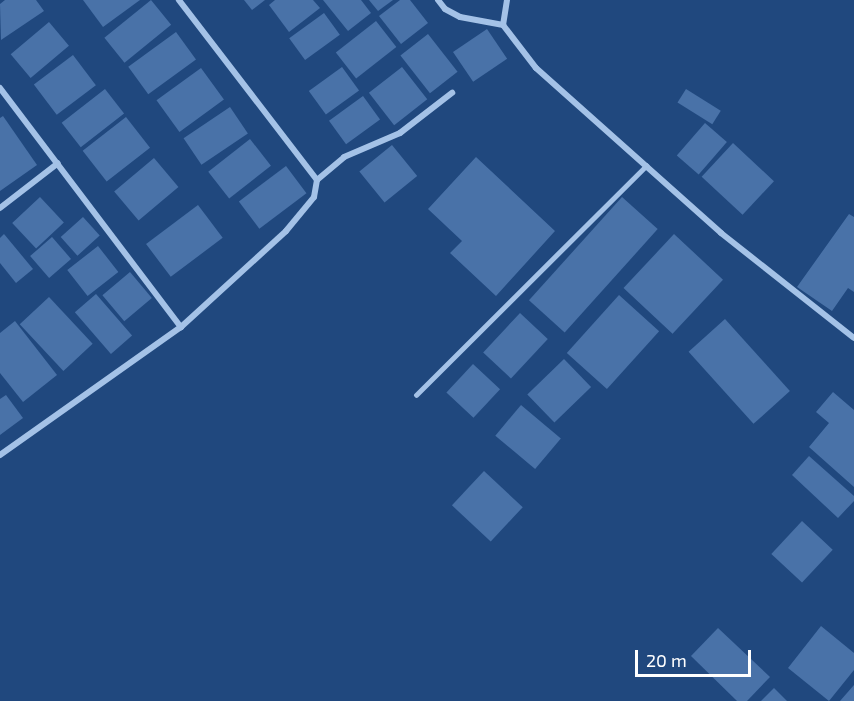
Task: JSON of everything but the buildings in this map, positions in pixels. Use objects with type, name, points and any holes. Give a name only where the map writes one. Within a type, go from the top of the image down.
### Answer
[{"type":"street","points":[[179,0],[317,180]]},
{"type":"street","points":[[438,0],[445,9],[460,17],[503,25],[536,68],[721,234],[854,338]]},
{"type":"street","points":[[503,25],[507,0]]},
{"type":"street","points":[[0,87],[181,327]]},
{"type":"street","points":[[0,455],[181,327],[286,231],[314,197],[317,180],[344,156],[400,133],[452,93]]},
{"type":"street","points":[[0,208],[57,163]]},
{"type":"lane","points":[[416,395],[646,166]]}]
